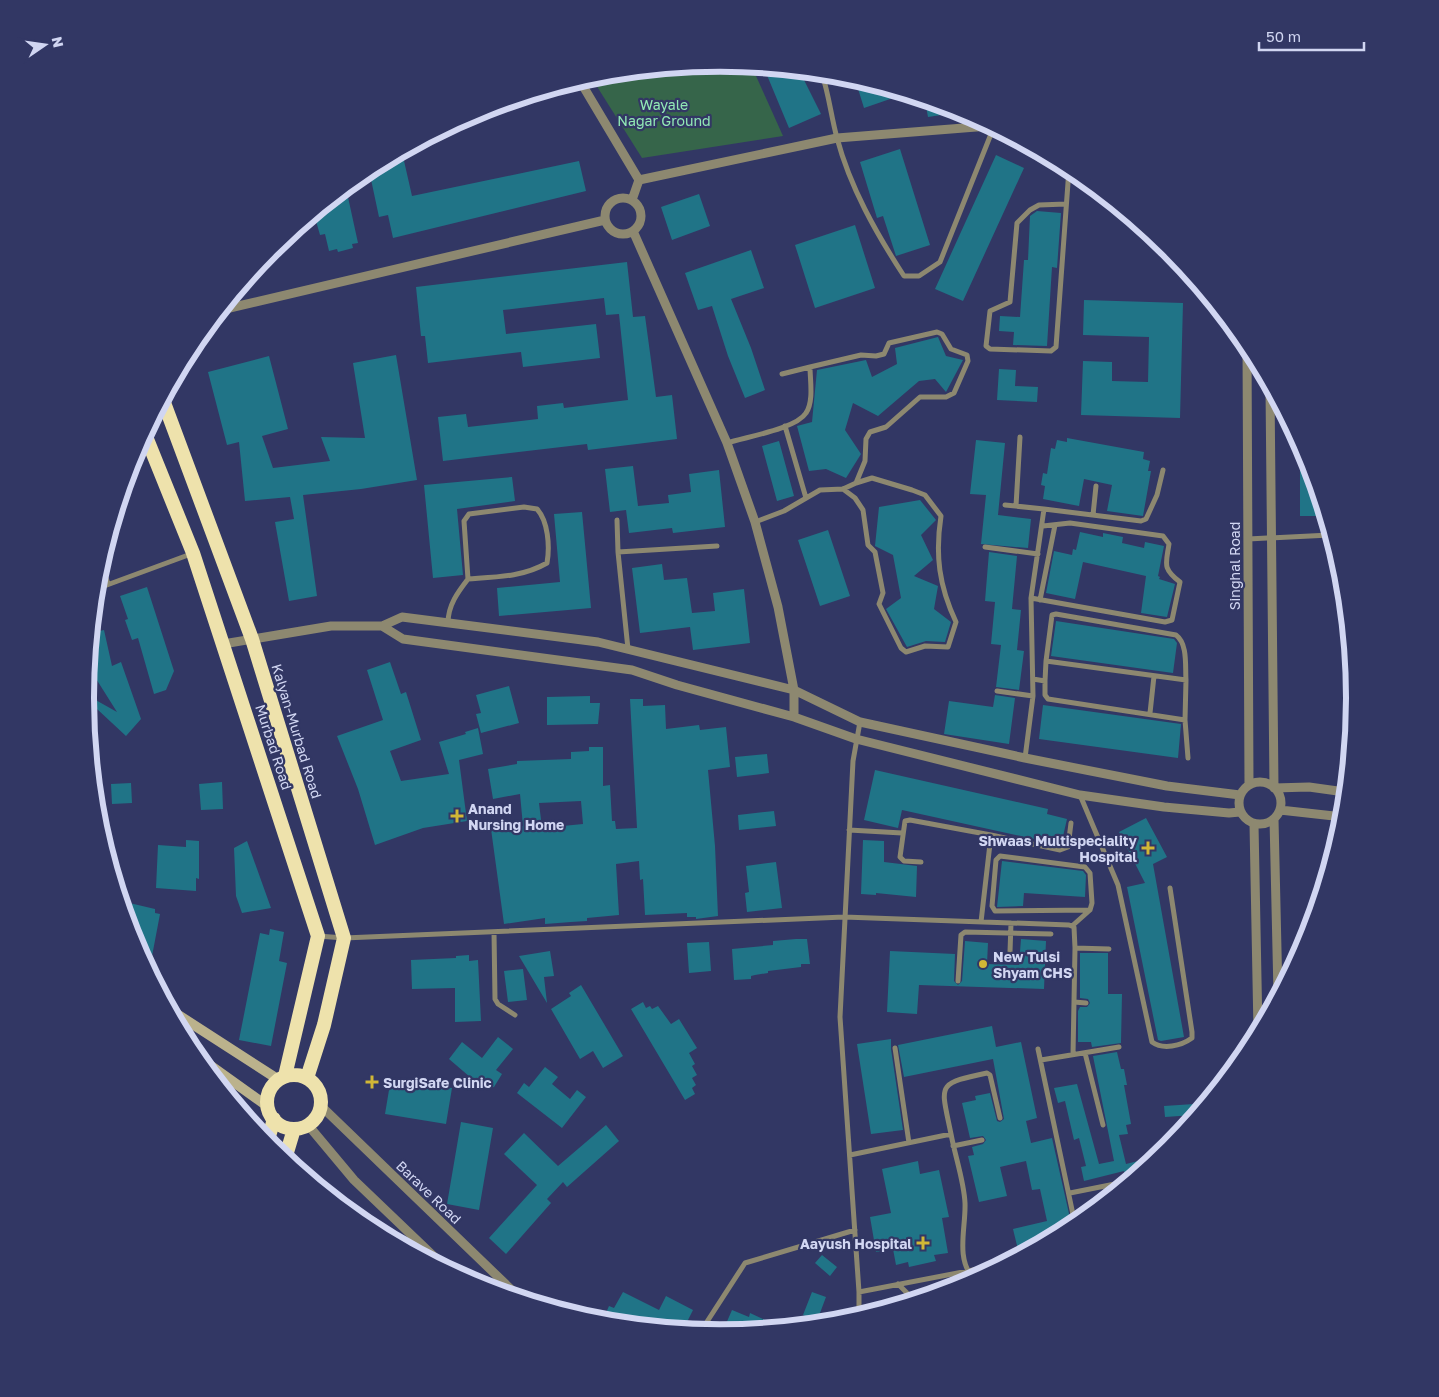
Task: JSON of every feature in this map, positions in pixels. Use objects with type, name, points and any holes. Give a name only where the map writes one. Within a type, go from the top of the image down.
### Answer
[{"type":"highway","name":"Kalyan-Murbad Road","points":[[166,407],[252,639],[344,938]]},
{"type":"highway","name":"Murbad Road","points":[[148,443],[193,553],[318,936]]},
{"type":"highway","points":[[282,1078],[318,936]]},
{"type":"highway","points":[[307,1078],[324,1025],[344,938]]},
{"type":"highway","points":[[293,1075],[307,1078],[318,1090],[320,1105],[314,1120],[308,1125],[294,1129],[286,1128],[274,1119],[267,1106],[269,1091],[282,1078],[293,1075]]},
{"type":"highway","points":[[270,1133],[274,1119]]},
{"type":"highway","points":[[287,1151],[294,1129]]},
{"type":"main road","points":[[180,1016],[282,1078]]},
{"type":"main road","points":[[215,1069],[267,1106]]},
{"type":"street","points":[[824,82],[837,138],[854,187],[887,250],[904,276],[919,276],[940,262],[991,135]]},
{"type":"street","points":[[584,88],[639,180]]},
{"type":"street","points":[[639,180],[837,138],[975,127]]},
{"type":"street","points":[[1066,204],[1039,205],[1030,210],[1017,223],[1010,302],[990,311],[986,346],[990,349],[1051,351],[1056,347],[1068,179]]},
{"type":"street","points":[[632,200],[639,180]]},
{"type":"street","points":[[621,198],[632,200],[637,205],[641,216],[637,227],[628,233],[616,233],[607,226],[605,220],[606,208],[614,199],[621,198]]},
{"type":"street","points":[[231,308],[605,220]]},
{"type":"street","points":[[633,231],[727,443],[755,522],[778,607],[794,690],[794,717]]},
{"type":"street","points":[[782,374],[861,355],[876,356],[884,354],[890,343],[937,332],[942,334],[951,349],[967,355],[968,361],[954,393],[946,397],[920,397],[886,427],[870,432],[866,439],[864,461],[856,483]]},
{"type":"street","name":"Singhal Road","points":[[1247,362],[1249,785]]},
{"type":"street","points":[[727,443],[785,426],[806,414],[810,402],[810,367]]},
{"type":"street","points":[[1270,401],[1274,788],[1281,800],[1280,810],[1274,819],[1262,825],[1254,824],[1248,821],[1240,812],[1238,802],[1240,795],[1249,785],[1262,782],[1274,788],[1309,787],[1338,791]]},
{"type":"street","points":[[785,426],[806,498]]},
{"type":"street","points":[[1016,506],[1020,437]]},
{"type":"street","points":[[1005,505],[1146,519],[1157,495],[1163,470]]},
{"type":"street","points":[[755,522],[784,511],[820,490],[843,489],[872,478],[925,495],[941,516],[938,534],[941,574],[946,600],[956,622],[948,647],[925,646],[906,652],[901,648],[879,604],[883,593],[875,552],[868,545],[863,510],[855,498],[843,489]]},
{"type":"street","points":[[1094,514],[1096,486]]},
{"type":"street","points":[[448,624],[448,613],[457,594],[468,579],[464,521],[469,514],[524,507],[537,509],[543,516],[549,552],[547,563],[535,570],[506,576],[468,579]]},
{"type":"street","points":[[1025,758],[1033,696],[1031,598],[1044,509]]},
{"type":"street","points":[[617,520],[618,552],[628,649]]},
{"type":"street","points":[[1031,598],[1165,622],[1172,620],[1180,582],[1168,573],[1165,566],[1168,544],[1163,536],[1070,523],[1043,526]]},
{"type":"street","points":[[1040,600],[1055,525]]},
{"type":"street","points":[[1248,539],[1272,540],[1324,536]]},
{"type":"street","points":[[618,552],[716,546]]},
{"type":"street","points":[[985,547],[1038,554]]},
{"type":"street","points":[[104,586],[193,553]]},
{"type":"street","points":[[106,577],[108,584]]},
{"type":"street","points":[[1185,720],[1048,698],[1045,695],[1045,680],[1052,615],[1056,614],[1176,635],[1180,638],[1184,651],[1186,680],[1185,720],[1187,726],[1188,758]]},
{"type":"street","points":[[223,644],[331,626],[382,626],[402,617],[598,642],[794,690],[860,722],[1025,758],[1167,786],[1240,795]]},
{"type":"street","points":[[382,626],[404,639],[632,670],[677,685],[794,717],[856,739],[1080,794],[1174,808],[1228,813],[1240,812]]},
{"type":"street","points":[[1046,661],[1186,680]]},
{"type":"street","points":[[1150,713],[1154,676]]},
{"type":"street","points":[[1033,680],[1045,680]]},
{"type":"street","points":[[997,691],[1033,696]]},
{"type":"street","points":[[859,1308],[840,1017],[849,830],[856,739],[860,722]]},
{"type":"street","points":[[1080,794],[1118,885],[1152,1042],[1158,1046],[1165,1047],[1187,1042],[1192,1038],[1170,888]]},
{"type":"street","points":[[1280,810],[1334,815]]},
{"type":"street","points":[[1274,819],[1278,981]]},
{"type":"street","points":[[922,862],[904,861],[900,857],[904,822],[910,820],[1060,850],[1068,847],[1071,823]]},
{"type":"street","points":[[1254,824],[1258,1018]]},
{"type":"street","points":[[849,830],[902,833]]},
{"type":"street","points":[[981,922],[991,836]]},
{"type":"street","points":[[318,936],[344,938],[844,917],[1011,922],[1072,926],[1090,910],[1092,903],[1090,873],[1085,868],[1000,856],[996,860],[992,906],[995,911],[1090,910]]},
{"type":"street","points":[[1010,952],[1011,922]]},
{"type":"street","points":[[1072,926],[1074,927],[1075,948],[1073,1055]]},
{"type":"street","points":[[494,932],[495,999],[498,1004],[514,1015]]},
{"type":"street","points":[[958,980],[961,935],[965,932],[1051,934]]},
{"type":"street","points":[[1075,948],[1109,949]]},
{"type":"street","points":[[1074,1002],[1086,1003]]},
{"type":"street","points":[[896,1048],[910,1143]]},
{"type":"street","points":[[1042,1060],[1120,1048]]},
{"type":"street","points":[[1038,1049],[1042,1060],[1073,1214]]},
{"type":"street","points":[[1085,1053],[1103,1125]]},
{"type":"street","points":[[967,1272],[961,1235],[965,1203],[943,1097],[945,1087],[952,1080],[987,1073],[990,1075],[1000,1118]]},
{"type":"street","name":"Barave Road","points":[[320,1105],[510,1288]]},
{"type":"street","points":[[308,1125],[354,1180],[431,1254]]},
{"type":"street","points":[[850,1155],[951,1134]]},
{"type":"street","points":[[953,1146],[982,1140]]},
{"type":"street","points":[[1070,1193],[1113,1185]]},
{"type":"street","points":[[706,1324],[745,1262],[855,1230]]},
{"type":"street","points":[[859,1292],[973,1271]]},
{"type":"street","points":[[898,1284],[909,1295]]},
{"type":"green space","name":"Wayale Nagar Ground","points":[[720,72],[755,74],[783,136],[642,158],[596,85],[638,78],[679,74]]},
{"type":"building","points":[[767,75],[803,78],[821,114],[789,128]]},
{"type":"building","points":[[858,89],[893,97],[893,98],[864,108]]},
{"type":"building","points":[[926,108],[944,115],[928,117]]},
{"type":"building","points":[[900,149],[930,245],[896,256],[883,216],[877,218],[860,162]]},
{"type":"building","points":[[996,155],[1024,168],[963,301],[935,289]]},
{"type":"building","points":[[403,158],[412,196],[579,161],[586,191],[393,238],[388,215],[379,217],[371,179]]},
{"type":"building","points":[[699,194],[710,226],[672,240],[661,207]]},
{"type":"building","points":[[348,195],[358,243],[352,244],[353,248],[338,252],[337,249],[329,251],[325,234],[320,235],[316,221]]},
{"type":"building","points":[[1037,211],[1061,213],[1057,268],[1052,267],[1047,346],[1013,345],[1014,332],[999,331],[1000,316],[1020,317],[1024,260],[1028,260],[1030,216]]},
{"type":"building","points":[[855,225],[875,288],[815,308],[795,245]]},
{"type":"building","points":[[751,250],[764,288],[731,299],[751,348],[765,390],[745,398],[728,356],[712,306],[698,310],[685,273]]},
{"type":"building","points":[[627,262],[633,317],[645,316],[656,397],[672,395],[677,439],[588,450],[587,444],[443,461],[438,417],[466,414],[468,427],[538,419],[537,406],[563,403],[564,408],[628,400],[619,314],[606,315],[604,298],[503,310],[506,334],[596,324],[600,358],[523,367],[521,352],[428,363],[425,336],[421,336],[416,287]]},
{"type":"building","points":[[1084,300],[1183,303],[1180,418],[1081,415],[1083,361],[1112,362],[1112,381],[1148,382],[1149,337],[1083,335]]},
{"type":"building","points":[[938,337],[946,356],[963,360],[946,392],[935,379],[919,381],[878,416],[853,403],[845,430],[861,454],[846,478],[826,469],[809,471],[797,426],[812,422],[817,370],[866,360],[872,377],[897,364],[895,348]]},
{"type":"building","points":[[396,355],[417,480],[361,489],[303,495],[317,596],[289,601],[275,522],[294,519],[290,497],[245,501],[239,442],[227,445],[208,372],[269,356],[288,429],[262,436],[273,468],[330,461],[321,437],[365,438],[353,363]]},
{"type":"building","points":[[999,369],[1016,370],[1015,386],[1038,387],[1037,402],[997,400]]},
{"type":"building","points":[[1067,438],[1144,452],[1143,459],[1150,461],[1148,471],[1151,471],[1143,516],[1107,511],[1112,485],[1084,479],[1079,506],[1043,499],[1045,486],[1041,485],[1043,473],[1047,474],[1051,448],[1055,449],[1057,440],[1067,442]]},
{"type":"building","points":[[976,440],[1005,443],[998,515],[1031,519],[1028,548],[981,544],[986,495],[970,494]]},
{"type":"building","points":[[779,441],[794,496],[777,501],[762,446]]},
{"type":"building","points":[[1300,464],[1318,516],[1300,516]]},
{"type":"building","points":[[633,466],[638,506],[669,503],[668,495],[691,492],[689,474],[719,470],[725,527],[673,533],[672,528],[629,533],[626,510],[610,512],[605,469]]},
{"type":"building","points":[[512,477],[515,501],[457,509],[463,575],[433,578],[424,485]]},
{"type":"building","points":[[920,500],[936,520],[921,535],[933,560],[914,576],[938,586],[934,609],[951,622],[945,642],[926,641],[907,647],[886,609],[901,598],[893,555],[875,546],[879,507]]},
{"type":"building","points":[[582,512],[591,608],[499,616],[497,588],[560,582],[554,514]]},
{"type":"building","points":[[828,530],[850,596],[820,606],[798,540]]},
{"type":"building","points":[[1080,532],[1103,537],[1103,533],[1123,537],[1122,543],[1144,548],[1145,542],[1164,546],[1158,576],[1160,577],[1159,579],[1175,584],[1167,617],[1141,613],[1146,576],[1083,562],[1075,599],[1046,593],[1054,551],[1072,555],[1073,549],[1076,550]]},
{"type":"building","points":[[989,552],[1017,556],[1012,609],[1021,610],[1017,650],[1024,651],[1019,690],[996,687],[1001,645],[991,644],[995,602],[985,601]]},
{"type":"building","points":[[662,564],[664,580],[687,578],[692,613],[715,611],[713,593],[744,589],[750,643],[693,650],[690,627],[640,633],[632,568]]},
{"type":"building","points":[[147,587],[174,671],[166,690],[154,694],[138,638],[132,640],[125,620],[128,619],[120,596]]},
{"type":"building","points":[[1056,621],[1174,639],[1177,643],[1173,673],[1051,656]]},
{"type":"building","points":[[104,630],[112,666],[121,662],[141,719],[126,736],[97,709],[94,713],[94,699],[117,712],[95,676],[98,631]]},
{"type":"building","points":[[390,662],[401,694],[406,692],[421,740],[390,751],[401,781],[449,774],[439,742],[466,734],[465,732],[478,728],[483,754],[459,760],[467,821],[423,828],[375,845],[358,789],[337,736],[383,720],[367,670]]},
{"type":"building","points":[[509,686],[519,723],[481,733],[476,714],[481,713],[476,695]]},
{"type":"building","points":[[995,695],[1015,698],[1009,744],[944,734],[949,701],[993,707]]},
{"type":"building","points":[[590,696],[590,703],[600,703],[598,724],[547,725],[547,697]]},
{"type":"building","points":[[630,699],[643,699],[643,706],[665,705],[666,729],[699,725],[700,730],[726,727],[730,767],[708,770],[715,846],[718,916],[696,919],[696,917],[687,917],[687,913],[645,915],[643,879],[640,880],[639,861],[616,864],[619,915],[587,918],[587,921],[545,924],[545,918],[504,924],[491,829],[523,826],[520,794],[493,799],[488,769],[517,764],[517,761],[571,759],[571,752],[589,751],[589,747],[603,747],[603,786],[610,785],[612,821],[615,821],[616,829],[637,828]],"holes":[[[581,801],[583,824],[542,828],[539,803]]]},
{"type":"building","points":[[1043,705],[1181,724],[1178,758],[1039,739]]},
{"type":"building","points":[[767,754],[769,773],[737,777],[735,757]]},
{"type":"building","points":[[875,770],[1048,809],[1047,814],[1067,819],[1061,845],[902,810],[898,828],[864,820]]},
{"type":"building","points":[[222,782],[223,809],[201,810],[199,784]]},
{"type":"building","points":[[131,783],[132,803],[112,804],[111,784]]},
{"type":"building","points":[[774,811],[776,826],[739,830],[738,815]]},
{"type":"building","points":[[1146,818],[1167,857],[1153,864],[1184,1037],[1161,1041],[1158,1040],[1127,887],[1145,883],[1119,832]]},
{"type":"building","points":[[186,840],[199,841],[199,879],[196,878],[196,891],[156,888],[158,845],[186,847]]},
{"type":"building","points":[[863,840],[884,841],[884,862],[917,866],[916,897],[876,893],[876,895],[861,894]]},
{"type":"building","points":[[247,841],[271,908],[242,913],[236,896],[234,848]]},
{"type":"building","points":[[1002,861],[1083,871],[1086,875],[1085,897],[1024,893],[1023,906],[997,907]]},
{"type":"building","points":[[776,862],[782,908],[747,912],[745,893],[749,892],[746,866]]},
{"type":"building","points":[[128,903],[155,909],[155,913],[160,914],[151,960]]},
{"type":"building","points":[[270,929],[284,932],[279,961],[287,963],[271,1046],[239,1040],[260,933],[269,935]]},
{"type":"building","points":[[807,939],[810,964],[768,971],[768,973],[751,976],[751,979],[734,980],[732,949],[773,945],[773,941]]},
{"type":"building","points":[[1021,939],[1046,941],[1044,989],[919,985],[917,1014],[887,1012],[890,951],[955,954],[954,981],[958,985],[962,981],[965,941],[988,943],[987,964],[1019,965]]},
{"type":"building","points":[[709,942],[711,971],[689,973],[687,943]]},
{"type":"building","points":[[550,951],[554,976],[544,977],[547,1003],[519,956]]},
{"type":"building","points":[[1080,953],[1108,953],[1108,994],[1122,994],[1121,1043],[1092,1047],[1091,1042],[1078,1042],[1078,1011],[1080,1007],[1087,1007],[1090,1003],[1088,999],[1080,998]]},
{"type":"building","points":[[469,955],[469,961],[478,960],[481,1021],[455,1022],[455,988],[412,989],[411,960],[456,958],[456,956]]},
{"type":"building","points":[[523,969],[527,1000],[508,1002],[504,971]]},
{"type":"building","points":[[581,985],[623,1056],[603,1068],[593,1051],[580,1059],[551,1009],[571,996],[569,993]]},
{"type":"building","points":[[643,1002],[646,1008],[650,1006],[652,1009],[658,1006],[671,1024],[679,1019],[697,1048],[689,1053],[695,1064],[692,1066],[697,1075],[692,1078],[696,1085],[692,1088],[695,1094],[685,1100],[631,1009]]},
{"type":"building","points":[[992,1026],[996,1047],[1021,1042],[1037,1118],[1026,1121],[1031,1143],[1052,1138],[1070,1217],[1018,1249],[1013,1229],[1047,1221],[1040,1189],[1032,1190],[1026,1161],[1000,1167],[1007,1196],[979,1202],[968,1156],[974,1155],[972,1147],[983,1144],[986,1140],[983,1136],[970,1138],[962,1103],[976,1100],[975,1096],[990,1093],[997,1121],[1000,1122],[1004,1119],[993,1059],[904,1077],[898,1045]]},
{"type":"building","points":[[498,1037],[513,1049],[496,1070],[502,1074],[494,1087],[484,1089],[449,1059],[462,1042],[482,1058]]},
{"type":"building","points":[[891,1039],[903,1130],[871,1134],[857,1044]]},
{"type":"building","points":[[1117,1052],[1121,1069],[1124,1069],[1127,1085],[1124,1085],[1131,1124],[1126,1125],[1128,1134],[1119,1135],[1126,1164],[1142,1160],[1125,1175],[1124,1171],[1084,1181],[1081,1167],[1086,1166],[1079,1138],[1074,1140],[1065,1101],[1058,1103],[1054,1088],[1077,1084],[1099,1164],[1114,1161],[1093,1056]]},
{"type":"building","points":[[545,1067],[558,1077],[552,1084],[570,1099],[577,1090],[586,1097],[562,1128],[517,1093],[524,1083],[529,1087]]},
{"type":"building","points":[[391,1078],[452,1088],[446,1124],[385,1114]]},
{"type":"building","points":[[1194,1104],[1186,1116],[1165,1117],[1164,1106]]},
{"type":"building","points":[[461,1122],[493,1128],[479,1210],[447,1204]]},
{"type":"building","points":[[606,1125],[619,1141],[567,1187],[563,1182],[547,1199],[551,1203],[506,1254],[489,1238],[537,1185],[504,1154],[524,1133],[558,1166]]},
{"type":"building","points":[[918,1161],[920,1174],[939,1170],[949,1217],[942,1218],[948,1253],[934,1255],[936,1261],[909,1267],[908,1262],[896,1265],[893,1249],[876,1252],[870,1217],[891,1213],[882,1169]]},
{"type":"building","points":[[822,1255],[837,1267],[830,1276],[815,1263]]},
{"type":"building","points":[[623,1292],[659,1310],[666,1296],[693,1310],[686,1323],[679,1323],[606,1313],[609,1306],[614,1308]]},
{"type":"building","points":[[812,1292],[826,1297],[819,1316],[809,1318],[803,1315]]},
{"type":"building","points":[[732,1310],[749,1317],[750,1313],[765,1320],[764,1323],[726,1324]]},
{"type":"place","name":"Anand Nursing Home","points":[[457,816]]},
{"type":"place","name":"Shwaas Multispeciality Hospital","points":[[1148,848]]},
{"type":"place","name":"New Tulsi Shyam CHS","points":[[983,964]]},
{"type":"place","name":"SurgiSafe Clinic","points":[[372,1082]]},
{"type":"place","name":"Aayush Hospital","points":[[923,1243]]}]
